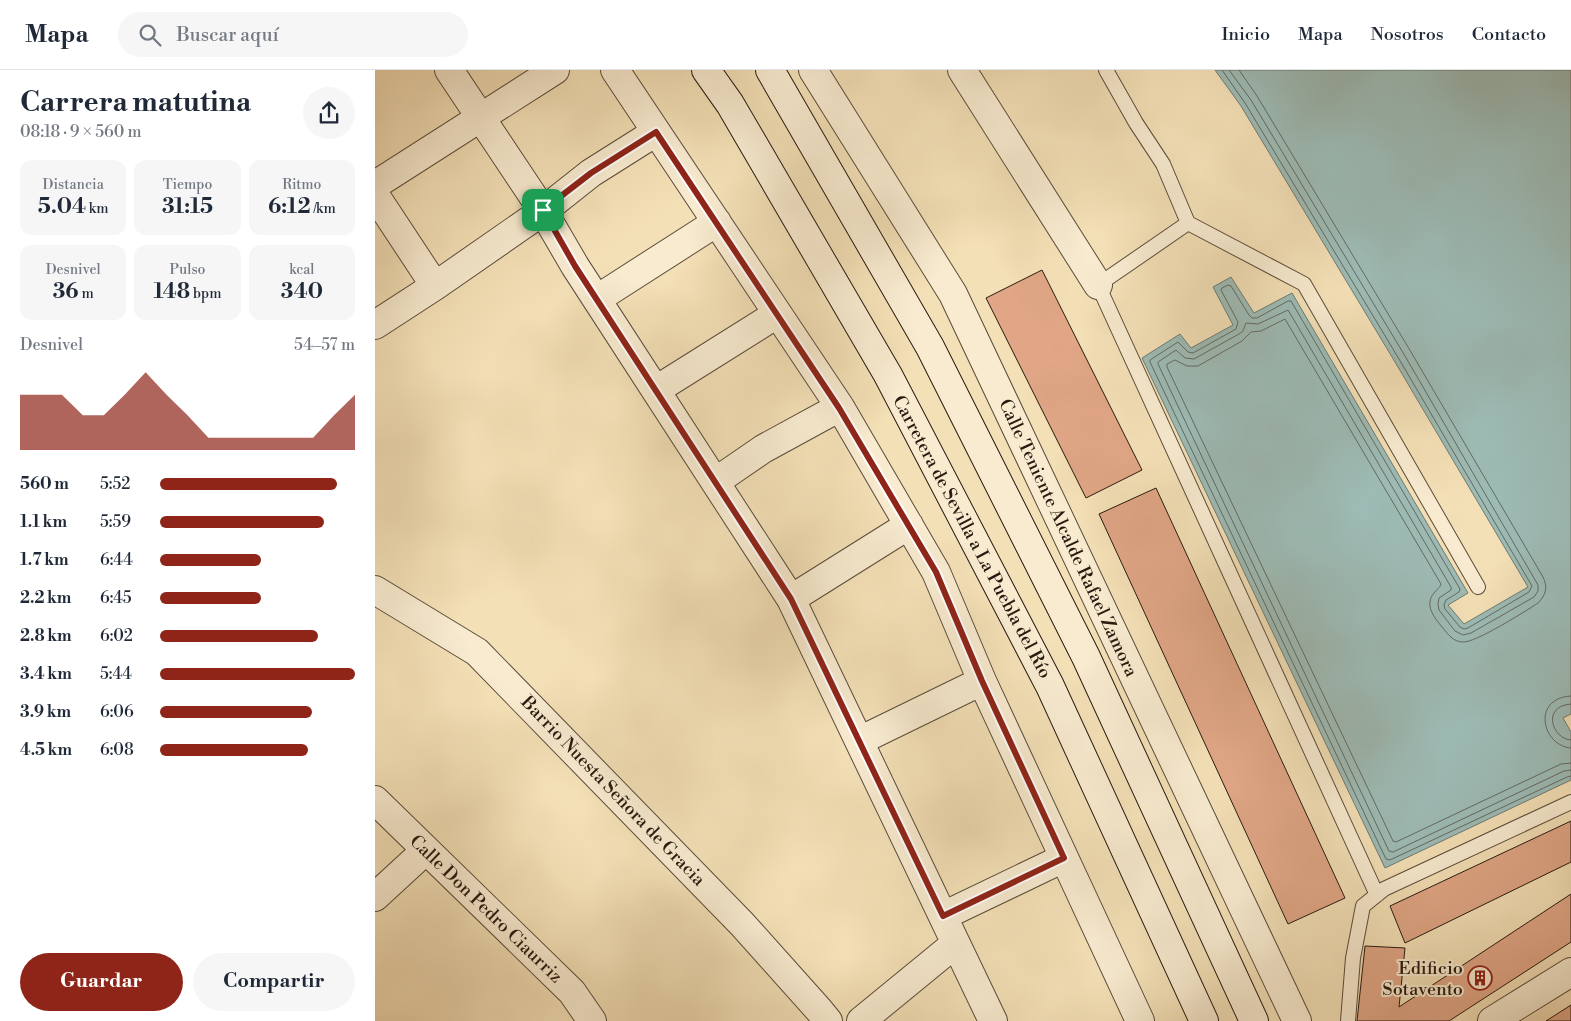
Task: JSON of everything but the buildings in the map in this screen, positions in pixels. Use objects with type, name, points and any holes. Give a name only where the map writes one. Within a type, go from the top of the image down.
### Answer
[{"type":"street","points":[[449,70],[543,210],[575,266],[791,599],[993,1021]]},
{"type":"street","points":[[375,184],[555,70]]},
{"type":"street","points":[[615,70],[839,408],[936,572],[982,681],[1140,1021]]},
{"type":"street","name":"Carretera de Sevilla a La Puebla del Río","points":[[706,70],[730,104],[892,384],[1050,686],[1204,1021]]},
{"type":"street","points":[[770,70],[930,347],[1087,657],[1254,1021]]},
{"type":"street","name":"Calle Teniente Alcalde Rafael Zamora","points":[[813,70],[953,294],[1297,1021]]},
{"type":"street","points":[[962,70],[1097,285]]},
{"type":"street","points":[[375,325],[435,286],[543,210],[591,173],[656,132]]},
{"type":"street","points":[[375,195],[435,286]]},
{"type":"street","points":[[597,299],[717,222]]},
{"type":"street","points":[[656,390],[777,314]]},
{"type":"street","points":[[715,482],[763,450],[839,408]]},
{"type":"street","points":[[791,599],[909,525]]},
{"type":"street","name":"Barrio Nuesta Señora de Gracia","points":[[375,590],[477,652],[742,924],[827,1021]]},
{"type":"street","points":[[859,740],[982,681]]},
{"type":"street","name":"Calle Don Pedro Ciaurriz","points":[[375,800],[572,992],[593,1021]]},
{"type":"street","points":[[375,897],[426,850]]},
{"type":"street","points":[[943,916],[1064,858]]},
{"type":"street","points":[[861,1021],[955,944]]},
{"type":"street","points":[[1492,1021],[1571,972]]},
{"type":"lane","points":[[1106,70],[1136,123],[1163,164],[1188,223],[1304,284],[1478,588]]},
{"type":"lane","points":[[1188,223],[1097,285],[1377,895]]},
{"type":"lane","points":[[1348,1021],[1353,958],[1363,906],[1384,889],[1571,802]]},
{"type":"water","points":[[1215,70],[1571,70],[1571,714],[1563,718],[1571,732],[1571,780],[1385,868],[1142,358],[1180,334],[1191,348],[1233,325],[1213,287],[1231,277],[1254,313],[1292,293],[1468,593],[1448,605],[1464,624],[1528,587],[1241,106]]},
{"type":"place","name":"Edificio Sotavento","points":[[1480,978]]},
{"type":"route","points":[[656,132],[839,408],[936,572],[982,681],[1064,858],[943,916],[791,599],[575,266],[543,210],[591,173],[656,132]]}]
